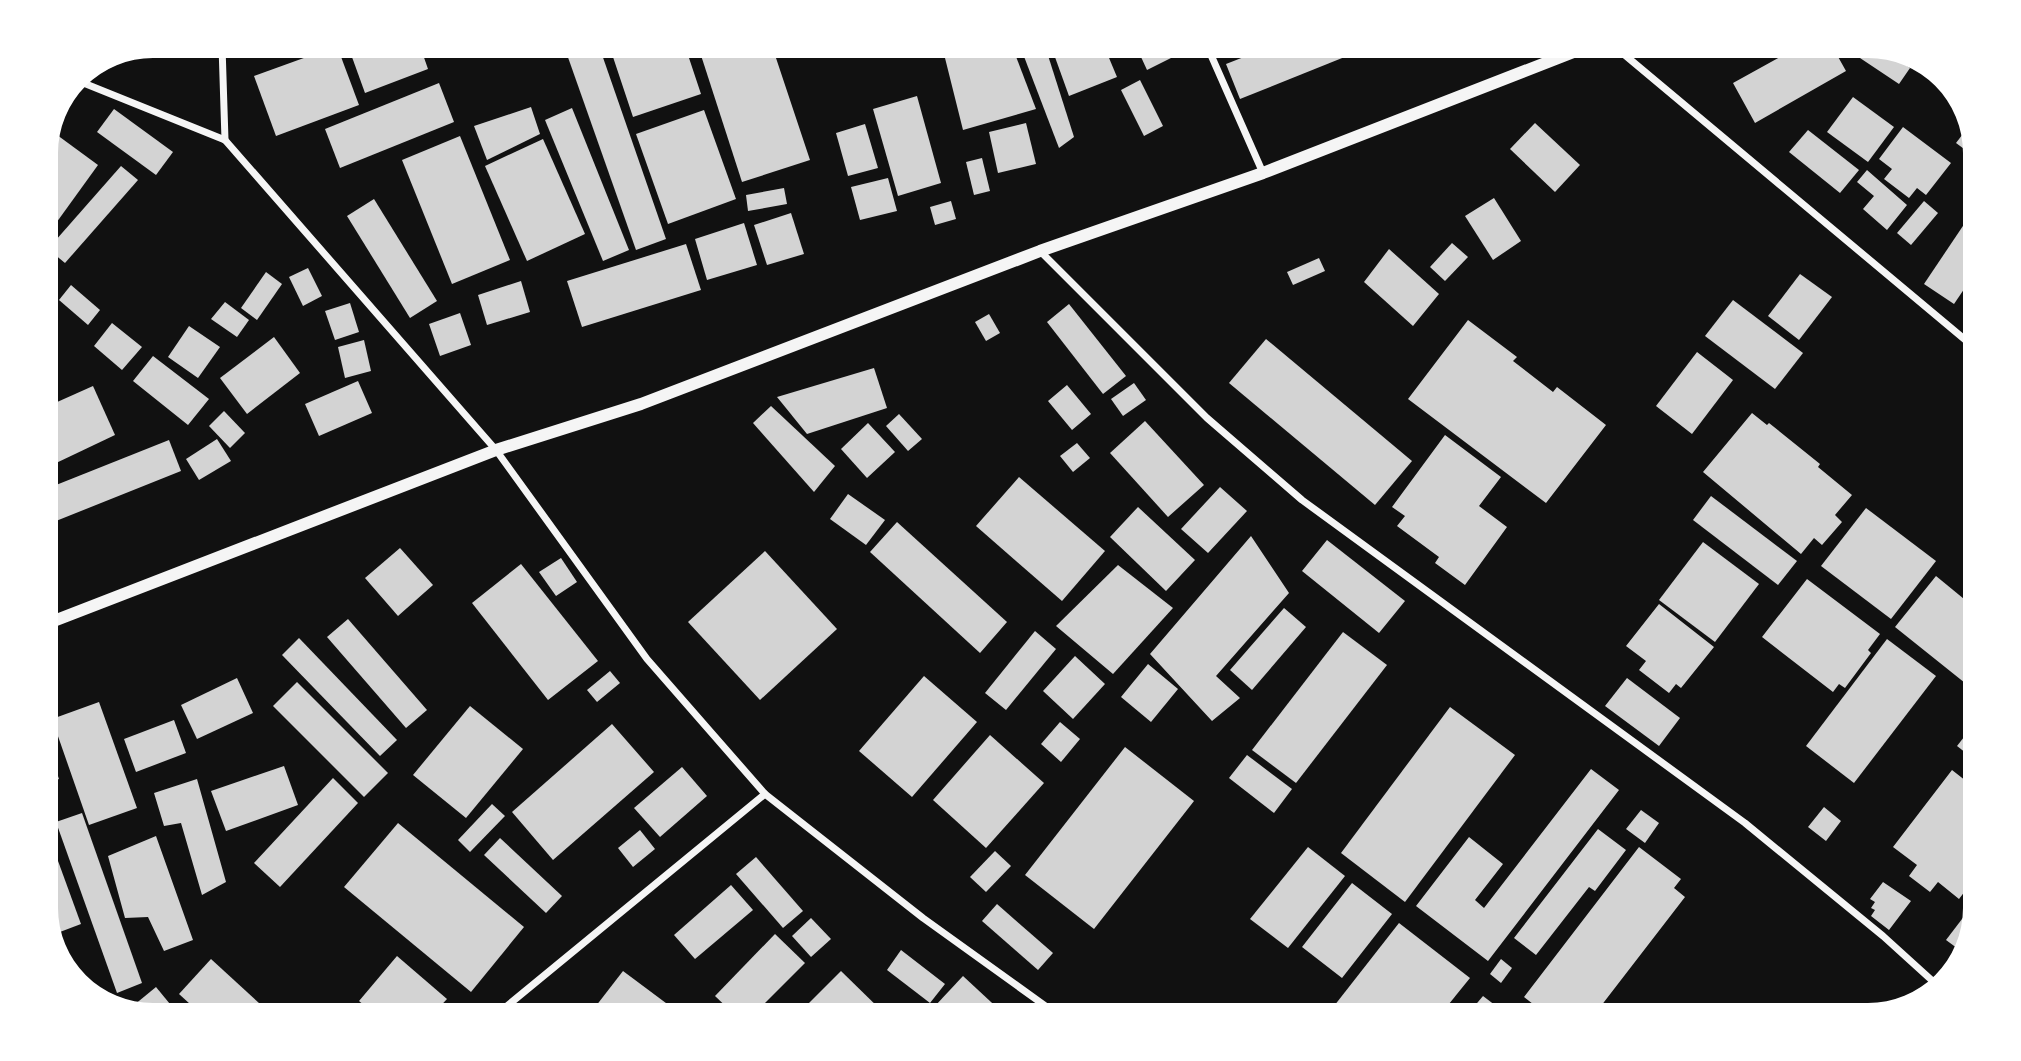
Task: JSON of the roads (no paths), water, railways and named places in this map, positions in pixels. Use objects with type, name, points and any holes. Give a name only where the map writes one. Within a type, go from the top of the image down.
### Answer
[{"type":"street","points":[[222,58],[225,140]]},
{"type":"street","points":[[1213,58],[1264,173]]},
{"type":"street","points":[[58,619],[496,450],[641,404],[1040,251],[1264,173],[1558,58]]},
{"type":"street","points":[[1628,58],[1963,338]]},
{"type":"street","points":[[87,84],[225,140],[496,450],[647,659],[765,794],[923,918],[1040,1003]]},
{"type":"street","points":[[1040,251],[1207,418],[1302,500],[1745,823],[1883,936],[1931,980]]},
{"type":"street","points":[[512,1003],[765,794]]}]
